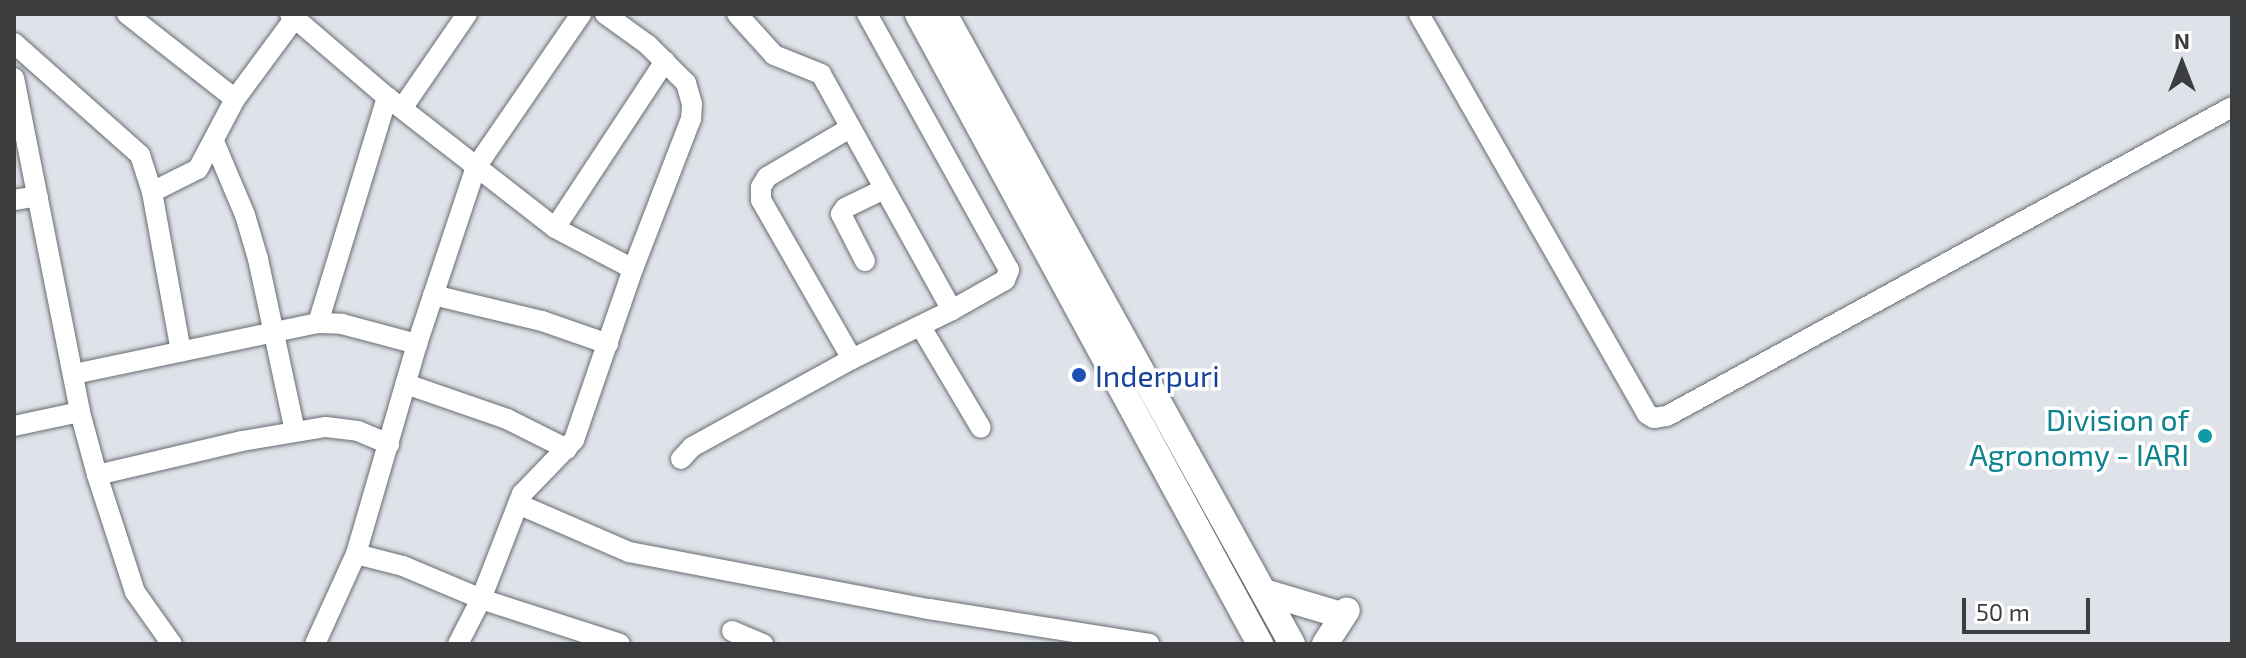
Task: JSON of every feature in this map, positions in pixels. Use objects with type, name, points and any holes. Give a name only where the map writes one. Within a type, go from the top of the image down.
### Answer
[{"type":"street","points":[[127,14],[235,99]]},
{"type":"street","points":[[318,323],[395,102],[467,14]]},
{"type":"street","points":[[315,644],[356,554],[417,344],[476,167],[581,14]]},
{"type":"street","points":[[458,644],[481,599],[518,504],[530,484],[567,449],[591,397],[633,269],[691,119],[691,94],[665,61],[605,14]]},
{"type":"street","points":[[737,14],[774,55],[821,74],[952,310]]},
{"type":"street","points":[[681,459],[692,447],[1005,280],[1009,270],[867,14]]},
{"type":"street","points":[[918,14],[1260,644]]},
{"type":"street","points":[[944,14],[1264,592],[1286,642]]},
{"type":"street","points":[[1419,14],[1647,414],[1654,418],[1667,416],[2232,107]]},
{"type":"street","points":[[152,192],[189,177],[207,160],[235,99],[292,16],[555,228],[633,269]]},
{"type":"street","points":[[14,43],[134,146],[145,165],[181,351]]},
{"type":"street","points":[[555,228],[665,61]]},
{"type":"street","points":[[14,81],[80,412],[97,475],[135,592],[172,644]]},
{"type":"street","points":[[850,128],[772,173],[763,183],[761,200],[852,359]]},
{"type":"street","points":[[215,144],[249,230],[295,431]]},
{"type":"street","points":[[865,261],[841,214],[845,208],[884,189]]},
{"type":"street","points":[[14,200],[38,196]]},
{"type":"street","points":[[433,295],[542,321],[608,344]]},
{"type":"street","points":[[74,374],[318,323],[353,326],[417,344]]},
{"type":"street","points":[[921,327],[981,428]]},
{"type":"street","points":[[406,384],[507,419],[567,449]]},
{"type":"street","points":[[14,426],[80,412]]},
{"type":"street","points":[[97,475],[295,431],[342,427],[389,444]]},
{"type":"street","points":[[518,504],[629,552],[929,609],[1149,644]]},
{"type":"street","points":[[356,554],[403,566],[481,599],[620,644]]},
{"type":"street","points":[[1264,592],[1343,612],[1325,644]]},
{"type":"street","points":[[732,631],[763,644]]},
{"type":"place","name":"Inderpuri","points":[[1079,375]]},
{"type":"place","name":"Division of Agronomy - IARI","points":[[2205,436]]}]
